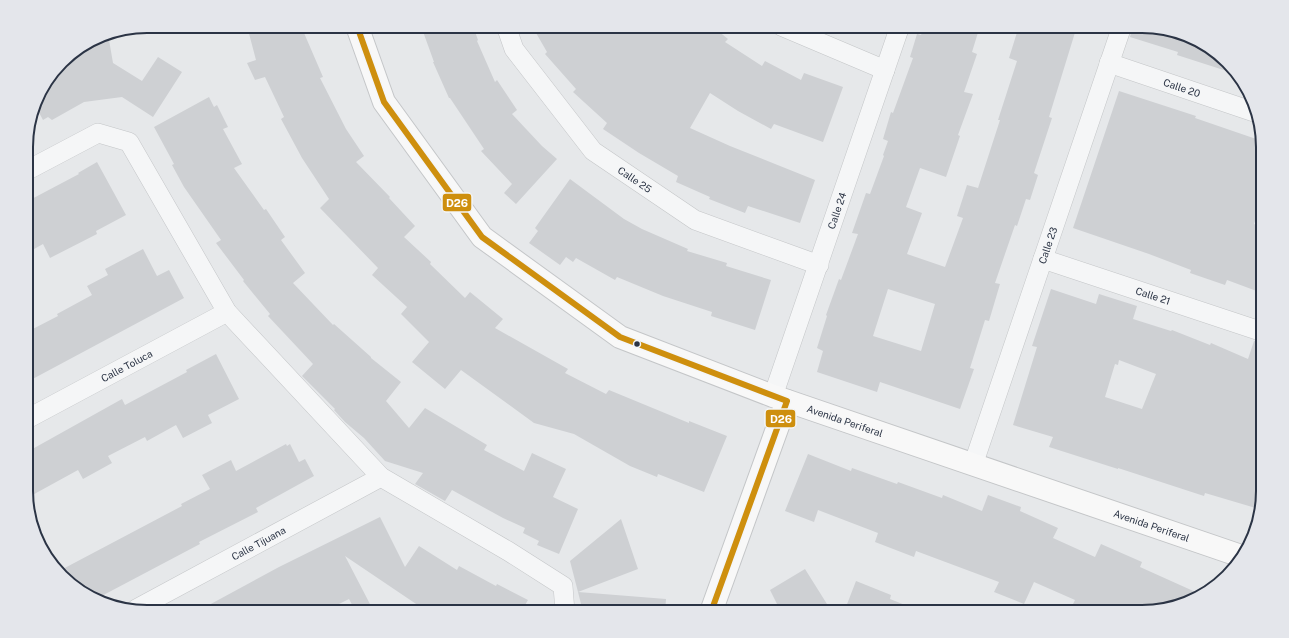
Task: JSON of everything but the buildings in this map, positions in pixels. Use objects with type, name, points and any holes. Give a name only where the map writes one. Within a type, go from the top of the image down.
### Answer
[{"type":"street","name":"Avenida Periferal","points":[[360,33],[384,102],[482,237],[620,337],[780,399],[1237,555]]},
{"type":"street","name":"Calle 25","points":[[508,33],[514,49],[593,152],[695,220],[819,265]]},
{"type":"street","points":[[798,33],[885,70]]},
{"type":"street","name":"Calle 24","points":[[780,399],[819,265],[898,33]]},
{"type":"street","name":"Calle 23","points":[[973,465],[1120,33]]},
{"type":"street","name":"Calle 20","points":[[1109,63],[1249,110]]},
{"type":"street","points":[[33,167],[98,133],[129,142],[227,312],[381,477],[508,551],[563,586],[564,605]]},
{"type":"street","name":"Calle 21","points":[[1043,259],[1256,330]]},
{"type":"street","name":"Calle Toluca","points":[[33,416],[227,312]]},
{"type":"street","points":[[713,605],[780,399]]},
{"type":"street","name":"Calle Tijuana","points":[[144,605],[381,477]]},
{"type":"transit line","name":"D26","points":[[359,33],[384,102],[482,237],[620,337],[787,401],[714,605]]}]
